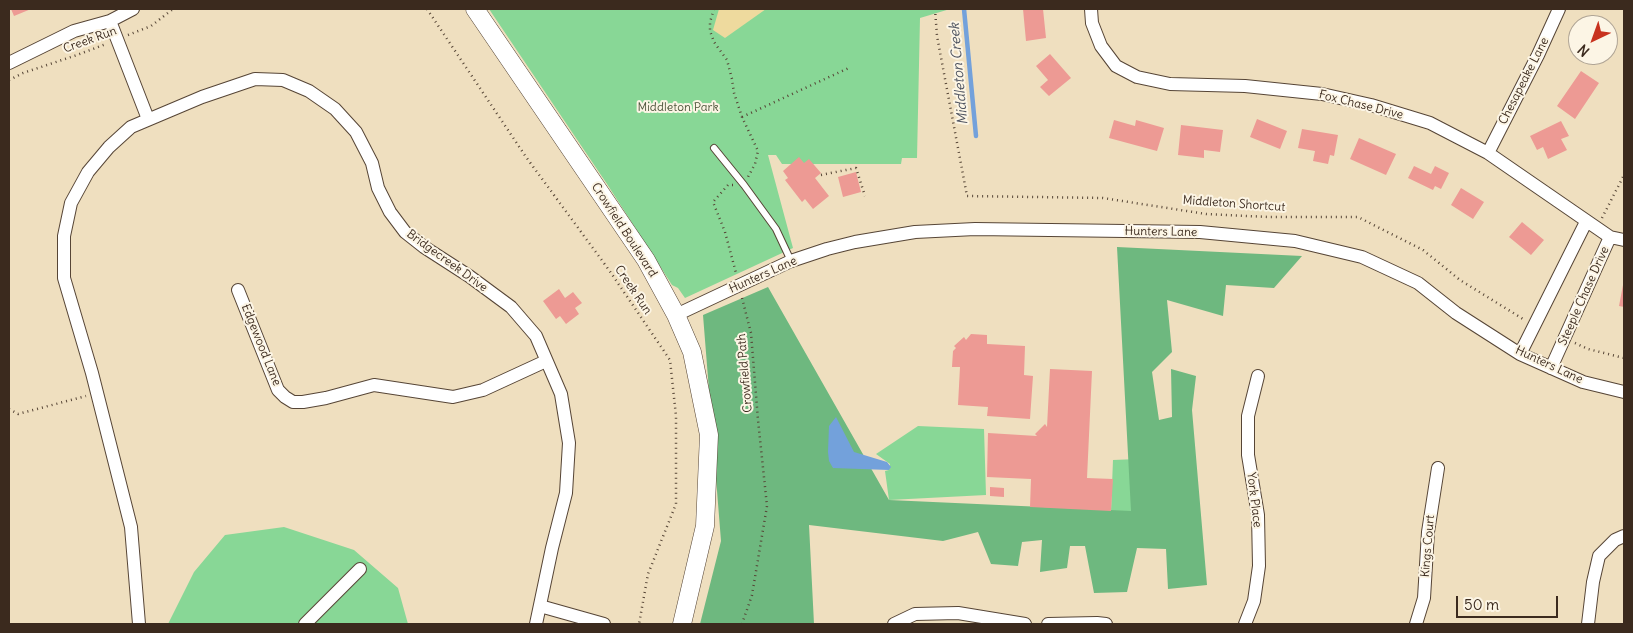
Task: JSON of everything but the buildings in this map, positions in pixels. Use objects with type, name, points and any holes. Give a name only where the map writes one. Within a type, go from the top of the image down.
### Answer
[{"type":"main road","name":"Crowfield Boulevard","points":[[475,9],[646,260],[676,315],[692,352],[709,435],[705,526],[682,624]]},
{"type":"street","points":[[9,63],[74,31],[110,21],[133,9]]},
{"type":"street","name":"Fox Chase Drive","points":[[1091,9],[1092,23],[1101,46],[1116,66],[1137,77],[1170,84],[1245,86],[1322,94],[1372,105],[1430,123],[1488,153],[1610,237]]},
{"type":"street","name":"Chesapeake Lane","points":[[1488,153],[1538,55],[1559,9]]},
{"type":"street","points":[[110,21],[148,119]]},
{"type":"street","name":"Bridgecreek Drive","points":[[139,624],[131,527],[97,393],[64,278],[64,236],[71,203],[88,172],[109,147],[131,127],[202,97],[256,79],[283,80],[309,90],[335,109],[356,132],[372,163],[378,188],[390,212],[405,232],[424,247],[469,276],[511,308],[536,336],[561,394],[570,443],[566,493],[536,624]]},
{"type":"street","points":[[1520,354],[1591,225]]},
{"type":"street","name":"Hunters Lane","points":[[676,315],[791,261],[855,242],[915,232],[974,229],[1200,232],[1295,241],[1362,257],[1418,283],[1456,313],[1520,354],[1584,382],[1624,392]]},
{"type":"street","name":"Steeple Chase Drive","points":[[1552,368],[1610,237],[1624,240]]},
{"type":"street","name":"Edgewood Lane","points":[[238,290],[278,390],[293,402],[326,398],[374,385],[453,397],[483,390],[546,361]]},
{"type":"street","name":"York Place","points":[[1245,624],[1254,601],[1259,566],[1258,515],[1248,455],[1248,416],[1258,376]]},
{"type":"street","name":"Kings Court","points":[[1416,624],[1424,598],[1428,532],[1438,468]]},
{"type":"street","points":[[1588,624],[1593,582],[1599,556],[1615,540],[1624,536]]},
{"type":"street","points":[[305,624],[360,569]]},
{"type":"street","points":[[540,606],[604,624]]},
{"type":"street","points":[[894,624],[915,614],[958,613],[1025,624]]},
{"type":"street","points":[[1048,624],[1098,622],[1106,624]]},
{"type":"lane","points":[[714,148],[776,229],[791,261]]},
{"type":"path","name":"Creek Run","points":[[9,80],[23,73],[77,55],[152,26],[174,9]]},
{"type":"path","name":"Creek Run","points":[[427,9],[526,157],[609,270],[670,360],[676,416],[676,504],[648,574],[639,624]]},
{"type":"path","points":[[714,9],[710,22],[710,31],[714,42],[727,60],[734,93],[742,117],[758,151],[755,164],[744,185]]},
{"type":"path","name":"Middleton Shortcut","points":[[935,9],[937,36],[967,196],[1103,198],[1206,214],[1269,217],[1358,217],[1422,250],[1460,280],[1535,325]]},
{"type":"path","points":[[742,117],[851,67]]},
{"type":"path","points":[[821,175],[856,168],[865,196]]},
{"type":"path","points":[[1591,225],[1624,175]]},
{"type":"path","name":"Crowfield Path","points":[[742,624],[752,595],[767,506],[751,334],[725,232],[713,202],[728,185],[744,185]]},
{"type":"path","points":[[1564,339],[1624,358]]},
{"type":"path","points":[[9,409],[18,414],[97,393]]},
{"type":"green space","name":"Middleton Park","points":[[489,9],[950,9],[920,18],[917,158],[902,158],[901,164],[782,164],[776,155],[768,155],[793,248],[685,298],[678,288],[672,285],[607,184]]},
{"type":"green space","points":[[1117,247],[1302,256],[1274,288],[1226,285],[1223,316],[1167,300],[1172,352],[1152,372],[1159,420],[1172,417],[1171,369],[1196,376],[1192,410],[1207,585],[1168,589],[1166,549],[1137,548],[1127,592],[1094,593],[1085,546],[1070,546],[1067,568],[1040,572],[1042,540],[1022,542],[1018,566],[991,564],[978,532],[943,541],[809,525],[814,624],[700,624],[721,541],[703,315],[768,287],[889,500],[1131,511]]},
{"type":"green space","points":[[918,426],[984,429],[986,495],[889,500],[885,471],[889,470],[890,464],[876,454]]},
{"type":"green space","points":[[1138,459],[1140,513],[1111,511],[1113,460]]},
{"type":"green space","points":[[284,527],[354,550],[398,588],[408,624],[168,624],[194,572],[225,535]]},
{"type":"sand","points":[[719,9],[766,9],[725,38],[713,30]]},
{"type":"water","points":[[836,417],[854,452],[887,462],[891,467],[889,470],[833,468],[829,461],[828,452],[829,426]]},
{"type":"waterway","name":"Middleton Creek","points":[[964,9],[976,136]]}]
